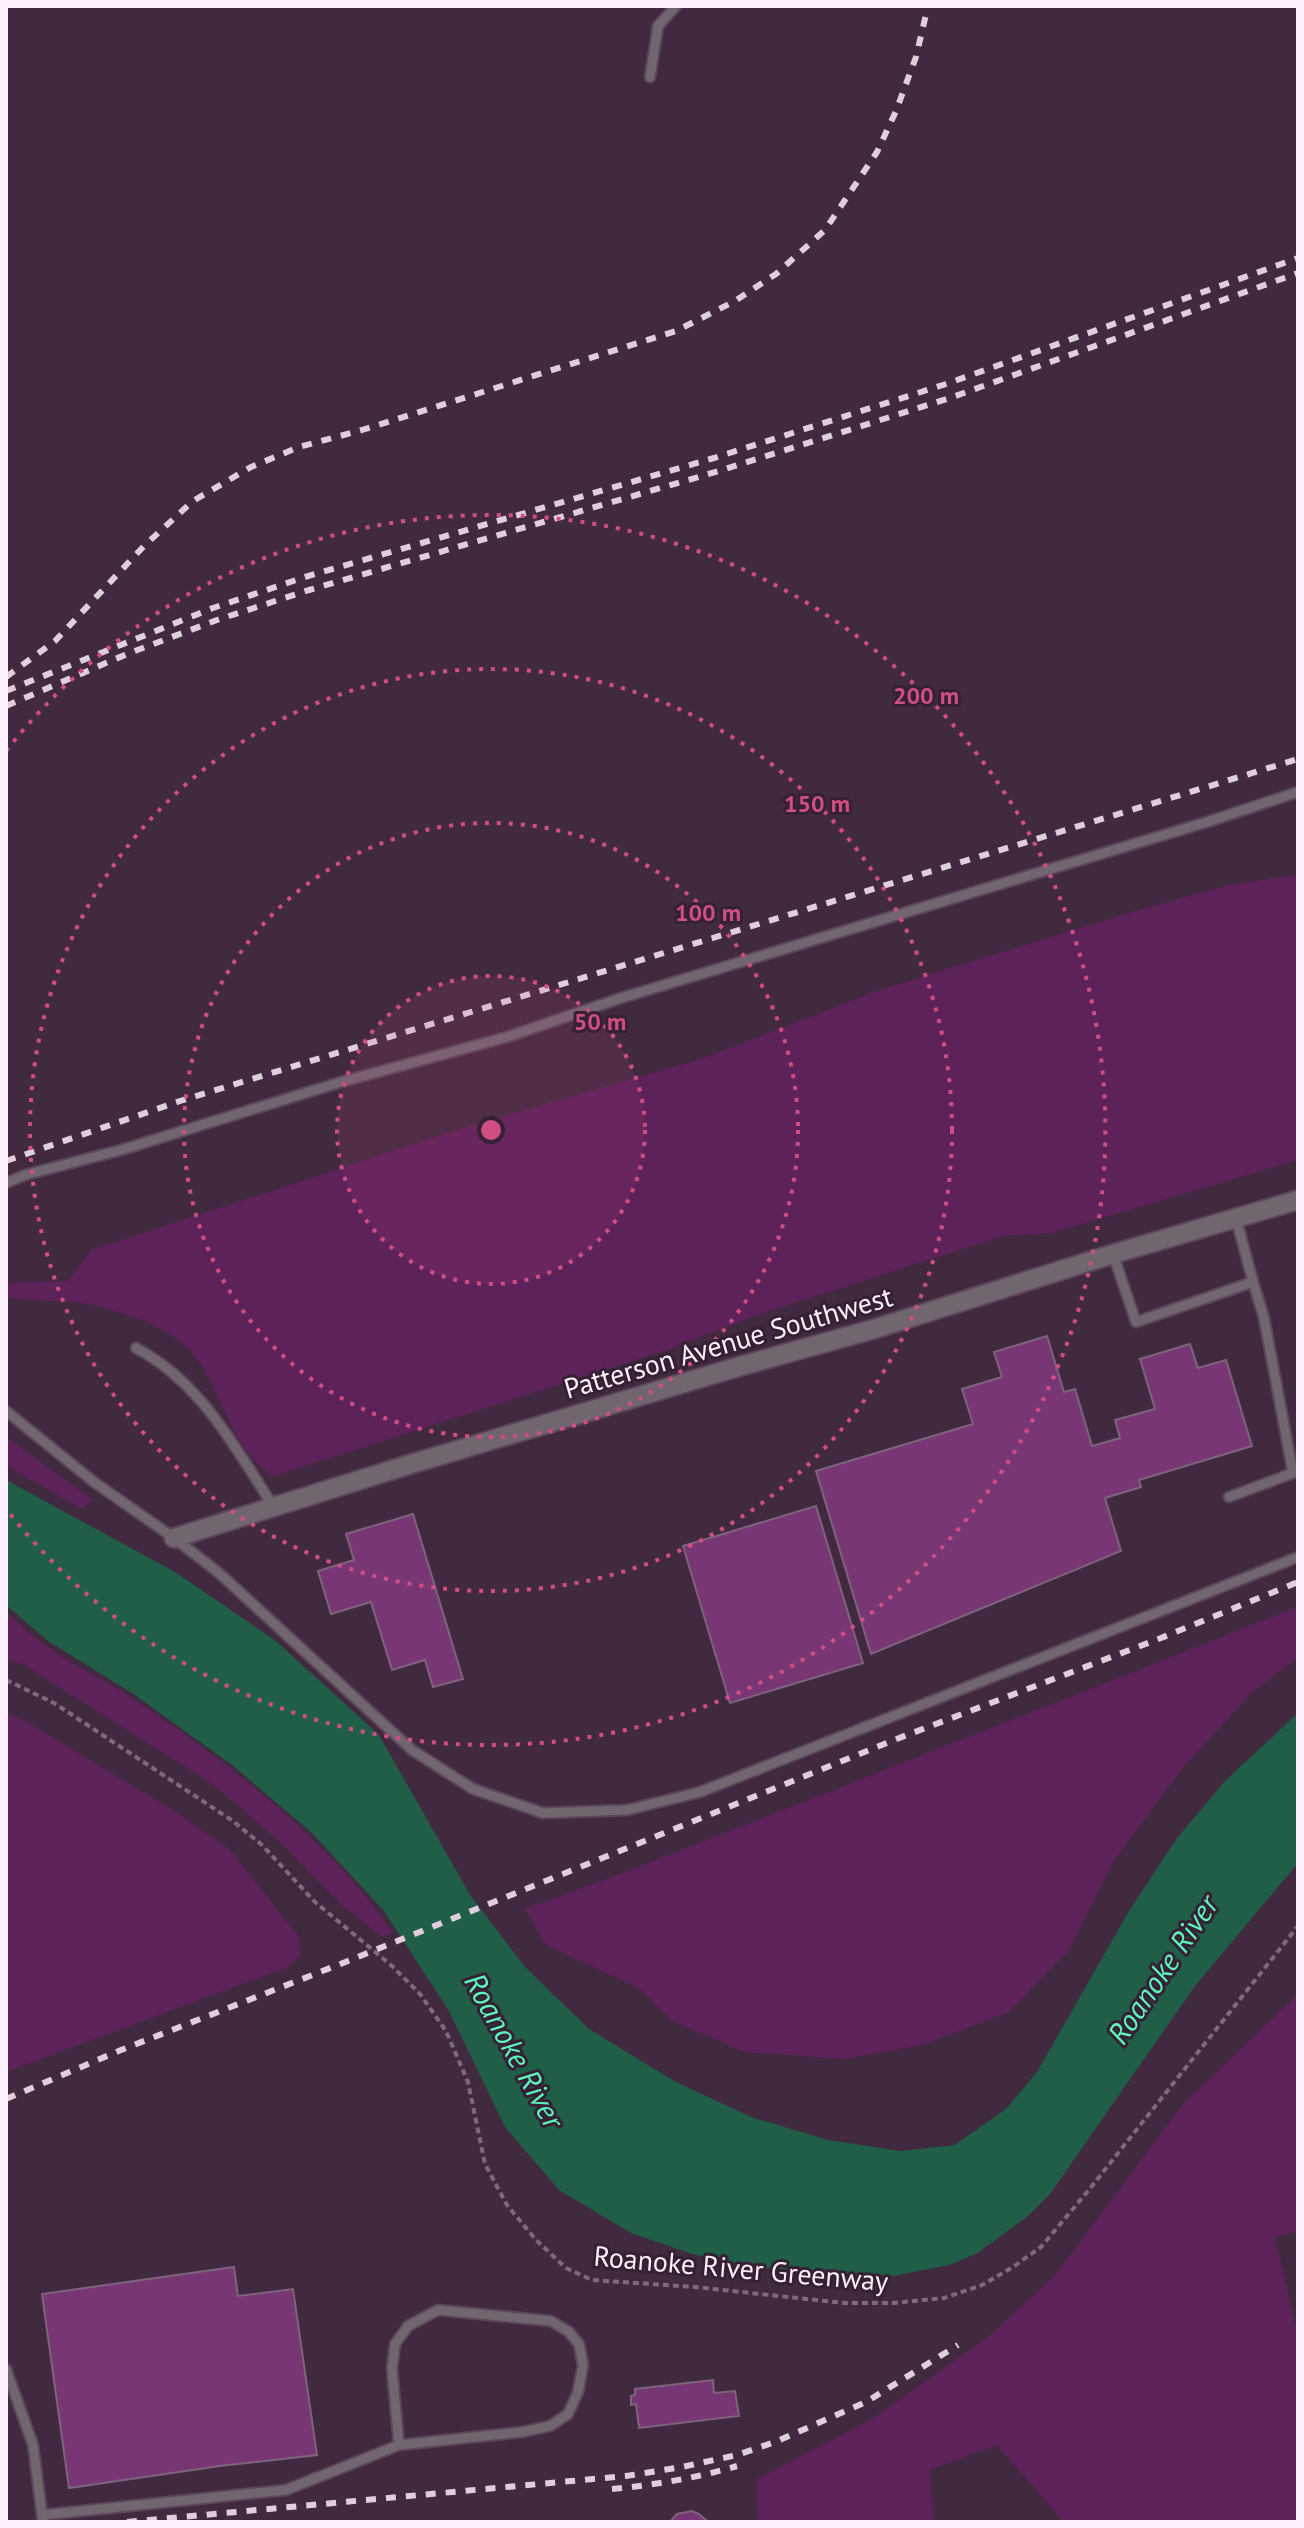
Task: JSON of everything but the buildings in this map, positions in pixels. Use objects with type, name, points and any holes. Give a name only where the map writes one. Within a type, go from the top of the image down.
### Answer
[{"type":"street","name":"Patterson Avenue Southwest","points":[[174,1538],[1298,1200]]},
{"type":"lane","points":[[650,77],[658,26],[676,6]]},
{"type":"lane","points":[[6,1183],[341,1082],[507,1037],[621,998],[1298,792]]},
{"type":"lane","points":[[1229,1497],[1293,1473],[1264,1318],[1236,1218]]},
{"type":"lane","points":[[1113,1254],[1136,1322],[1253,1282]]},
{"type":"lane","points":[[136,1348],[173,1371],[196,1392],[274,1507]]},
{"type":"lane","points":[[6,1411],[94,1482],[219,1573],[412,1750],[473,1789],[543,1813],[627,1810],[700,1792],[1298,1557]]},
{"type":"lane","points":[[6,2369],[33,2445],[43,2518],[286,2490],[399,2445],[522,2432],[550,2426],[568,2414],[578,2392],[583,2365],[579,2344],[569,2332],[551,2321],[438,2310],[408,2326],[395,2344],[392,2369],[399,2445]]},
{"type":"path","name":"Roanoke River Greenway","points":[[6,1680],[54,1703],[233,1821],[262,1845],[315,1902],[392,1966],[420,1994],[446,2031],[468,2082],[485,2164],[507,2205],[536,2240],[566,2268],[592,2280],[844,2303],[893,2303],[944,2298],[982,2285],[1041,2247],[1298,1926]]},
{"type":"shaded area","points":[[1298,875],[1298,1160],[1051,1233],[1003,1236],[757,1315],[670,1349],[274,1476],[246,1451],[198,1360],[176,1338],[149,1323],[101,1307],[6,1296],[6,1286],[16,1282],[68,1281],[91,1250],[464,1128],[701,1059],[877,991],[1229,885]]},
{"type":"shaded area","points":[[6,1437],[93,1500],[82,1509],[6,1465]]},
{"type":"shaded area","points":[[1298,1607],[1298,1658],[1252,1692],[1182,1769],[1115,1859],[1069,1950],[1009,2012],[923,2045],[843,2059],[744,2052],[671,2020],[639,1988],[546,1945],[525,1909],[631,1870]]},
{"type":"shaded area","points":[[6,1612],[43,1644],[126,1694],[235,1772],[338,1865],[393,1933],[382,1937],[342,1905],[279,1841],[214,1785],[24,1665],[6,1659]]},
{"type":"shaded area","points":[[6,1712],[179,1814],[230,1850],[299,1937],[301,1956],[288,1967],[6,2072]]},
{"type":"shaded area","points":[[1298,1994],[1298,2231],[1275,2237],[1298,2336],[1298,2522],[1064,2522],[997,2445],[930,2470],[934,2522],[758,2522],[756,2480],[874,2418],[992,2334],[1057,2273],[1183,2104]]},
{"type":"water","name":"Roanoke River","points":[[6,1480],[175,1572],[276,1641],[379,1735],[470,1895],[525,1967],[589,2029],[674,2081],[751,2117],[828,2140],[901,2151],[955,2145],[1007,2108],[1037,2072],[1129,1911],[1177,1838],[1226,1780],[1298,1713],[1298,1863],[1195,1986],[1050,2194],[1028,2216],[976,2254],[949,2265],[893,2276],[756,2267],[692,2254],[631,2233],[559,2190],[505,2127],[449,2011],[384,1911],[312,1833],[232,1765],[132,1693],[48,1641],[6,1605]]},
{"type":"railway","points":[[6,677],[55,641],[144,546],[193,501],[251,467],[299,447],[676,331],[735,301],[776,274],[825,230],[877,152],[916,57],[928,6]]},
{"type":"railway","points":[[6,691],[213,608],[305,577],[714,458],[946,384],[1298,258]]},
{"type":"railway","points":[[6,706],[127,654],[217,620],[309,590],[719,471],[950,398],[1298,273]]},
{"type":"railway","points":[[6,1161],[180,1101],[1298,759]]},
{"type":"railway","points":[[6,2099],[894,1740],[1298,1582]]},
{"type":"railway","points":[[127,2522],[626,2476],[682,2467],[737,2455],[775,2442],[866,2402],[958,2345]]},
{"type":"railway","points":[[612,2489],[675,2480],[737,2466]]}]
